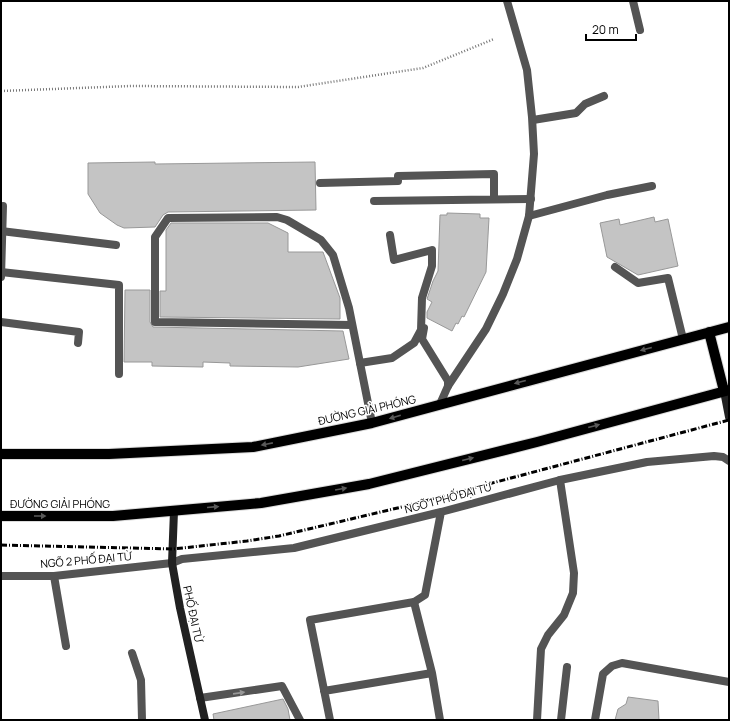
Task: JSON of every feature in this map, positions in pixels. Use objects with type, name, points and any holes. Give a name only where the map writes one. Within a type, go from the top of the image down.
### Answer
[{"type":"main road","name":"ĐƯỜNG GIẢI PHÓNG","points":[[1,454],[109,454],[253,446],[372,423],[729,327]]},
{"type":"main road","points":[[709,332],[726,391]]},
{"type":"main road","name":"ĐƯỜNG GIẢI PHÓNG","points":[[1,516],[113,516],[261,503],[369,484],[537,442],[726,391]]},
{"type":"street","points":[[440,404],[448,386],[486,329],[503,294],[517,259],[529,216],[534,154],[533,120],[527,70],[507,1]]},
{"type":"street","points":[[633,1],[640,30]]},
{"type":"street","points":[[533,120],[576,113],[585,104],[604,96]]},
{"type":"street","points":[[320,183],[398,181],[398,176],[494,174],[494,200]]},
{"type":"street","points":[[529,216],[607,195],[652,186]]},
{"type":"street","points":[[374,200],[531,200]]},
{"type":"street","points":[[1,277],[3,206]]},
{"type":"street","points":[[352,325],[155,322],[156,237],[168,218],[277,217],[287,220],[320,240],[333,254],[349,308],[372,423]]},
{"type":"street","points":[[2,231],[116,245]]},
{"type":"street","points":[[360,363],[392,358],[414,343],[421,330],[422,298],[432,266],[432,250],[394,260],[390,235]]},
{"type":"street","points":[[614,267],[638,283],[668,278],[683,339]]},
{"type":"street","points":[[1,272],[120,286],[119,374]]},
{"type":"street","points":[[426,320],[422,339],[448,382],[448,386]]},
{"type":"street","points":[[1,322],[79,332],[78,343]]},
{"type":"street","points":[[726,391],[729,417]]},
{"type":"street","name":"NGÕ 1 PHỐ ĐẠI TỪ","points":[[172,563],[182,559],[294,548],[441,512],[560,480],[648,462],[714,456],[723,457],[729,461]]},
{"type":"street","points":[[537,720],[541,649],[548,635],[564,615],[574,593],[574,573],[560,480]]},
{"type":"street","name":"PHỐ ĐẠI TỪ","points":[[174,511],[172,563],[180,608],[205,720]]},
{"type":"street","points":[[330,720],[310,620],[414,602],[425,596],[441,512]]},
{"type":"street","name":"NGÕ 2 PHỐ ĐẠI TỪ","points":[[1,576],[54,576],[172,563]]},
{"type":"street","points":[[54,576],[66,646]]},
{"type":"street","points":[[414,602],[432,673],[440,720]]},
{"type":"street","points":[[132,653],[141,680],[142,720]]},
{"type":"street","points":[[594,720],[603,674],[612,666],[622,663],[729,682]]},
{"type":"street","points":[[561,720],[567,667]]},
{"type":"street","points":[[324,692],[432,673]]},
{"type":"street","points":[[200,698],[282,686],[300,720]]},
{"type":"path","points":[[1,90],[131,86],[298,87],[423,68],[494,39]]},
{"type":"building","points":[[155,162],[155,164],[315,162],[316,210],[168,212],[163,215],[155,227],[124,228],[100,213],[88,194],[88,163]]},
{"type":"building","points":[[447,213],[480,214],[480,218],[489,218],[486,272],[464,317],[462,316],[458,324],[456,323],[452,331],[427,318],[427,312],[432,302],[427,299],[438,271],[440,215],[447,215]]},
{"type":"building","points":[[654,217],[655,222],[668,219],[678,266],[638,275],[607,257],[600,223],[619,219],[620,225]]},
{"type":"building","points":[[171,223],[268,223],[288,233],[288,252],[323,252],[340,298],[340,319],[160,317],[160,291],[166,291],[166,230]]},
{"type":"building","points":[[125,290],[150,290],[150,322],[153,327],[343,331],[349,359],[298,367],[230,366],[230,363],[203,362],[203,367],[152,366],[152,362],[124,362]]},
{"type":"building","points":[[628,697],[658,701],[659,720],[615,720],[618,709],[626,704]]},
{"type":"building","points":[[283,699],[288,709],[290,720],[214,720],[213,714]]},
{"type":"railway","points":[[1,545],[173,549],[279,536],[406,506],[729,420]]}]
